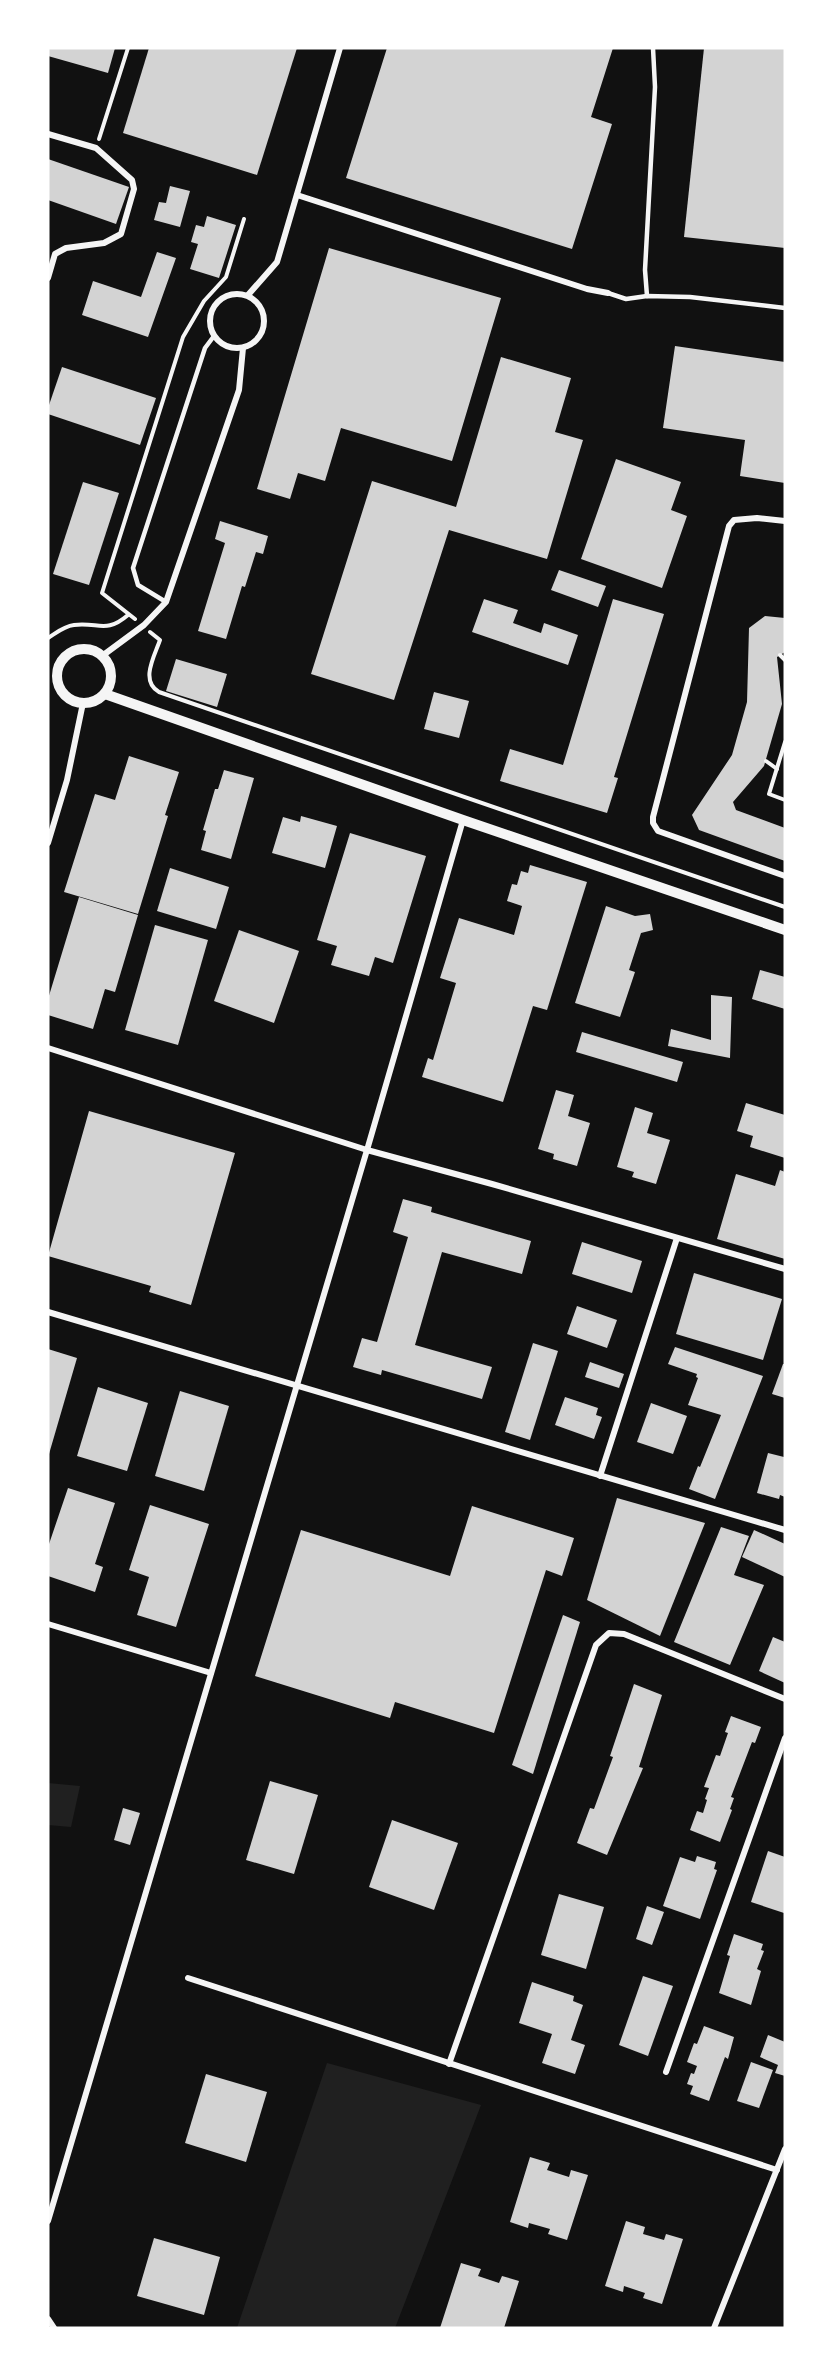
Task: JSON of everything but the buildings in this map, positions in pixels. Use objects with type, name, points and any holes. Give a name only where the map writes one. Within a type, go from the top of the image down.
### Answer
[{"type":"street","points":[[248,295],[277,262],[340,48]]},
{"type":"street","points":[[48,134],[96,148],[132,180],[134,189],[121,234],[104,243],[66,248],[55,254],[48,278]]},
{"type":"street","points":[[297,195],[587,289],[608,293]]},
{"type":"street","points":[[234,293],[248,295],[258,302],[264,312],[265,323],[254,343],[243,348],[232,348],[214,336],[210,322],[212,309],[221,298],[234,293]]},
{"type":"street","points":[[102,656],[144,625],[166,602],[239,390],[243,348]]},
{"type":"street","points":[[785,521],[744,518],[734,520],[729,526],[653,816],[653,823],[658,831],[785,876]]},
{"type":"street","points":[[74,651],[93,651],[102,656],[109,666],[111,676],[105,693],[95,701],[82,703],[65,696],[52,676],[65,657],[74,651]]},
{"type":"street","points":[[105,693],[463,820],[785,930]]},
{"type":"street","points":[[48,843],[67,780],[82,703]]},
{"type":"street","points":[[48,2221],[463,820]]},
{"type":"street","points":[[48,1048],[367,1150],[785,1269]]},
{"type":"street","points":[[600,1476],[677,1238]]},
{"type":"street","points":[[48,1312],[785,1530]]},
{"type":"street","points":[[48,1624],[211,1673]]},
{"type":"street","points":[[449,2064],[596,1645],[609,1633],[624,1634],[785,1698]]},
{"type":"street","points":[[666,2072],[785,1738]]},
{"type":"street","points":[[188,1978],[777,2170]]},
{"type":"street","points":[[714,2328],[785,2149]]},
{"type":"street","points":[[48,2319],[54,2328]]},
{"type":"lane","points":[[647,296],[645,270],[655,87],[653,48]]},
{"type":"lane","points":[[608,293],[626,299],[647,296],[690,297],[785,308]]},
{"type":"lane","points":[[166,602],[138,585],[133,568],[205,348],[214,336]]},
{"type":"path","points":[[96,148],[128,48]]},
{"type":"path","points":[[48,638],[72,625],[108,626],[117,624],[128,615],[102,593],[183,338],[204,301],[226,277],[244,219]]},
{"type":"path","points":[[160,640],[149,676],[152,686],[159,692],[785,907]]},
{"type":"path","points":[[780,655],[785,660]]},
{"type":"path","points":[[785,742],[769,794],[785,800]]},
{"type":"path","points":[[766,761],[777,769]]},
{"type":"shaded area","points":[[48,1783],[80,1786],[71,1827],[48,1825]]},
{"type":"shaded area","points":[[327,2063],[481,2105],[395,2328],[237,2328]]}]
